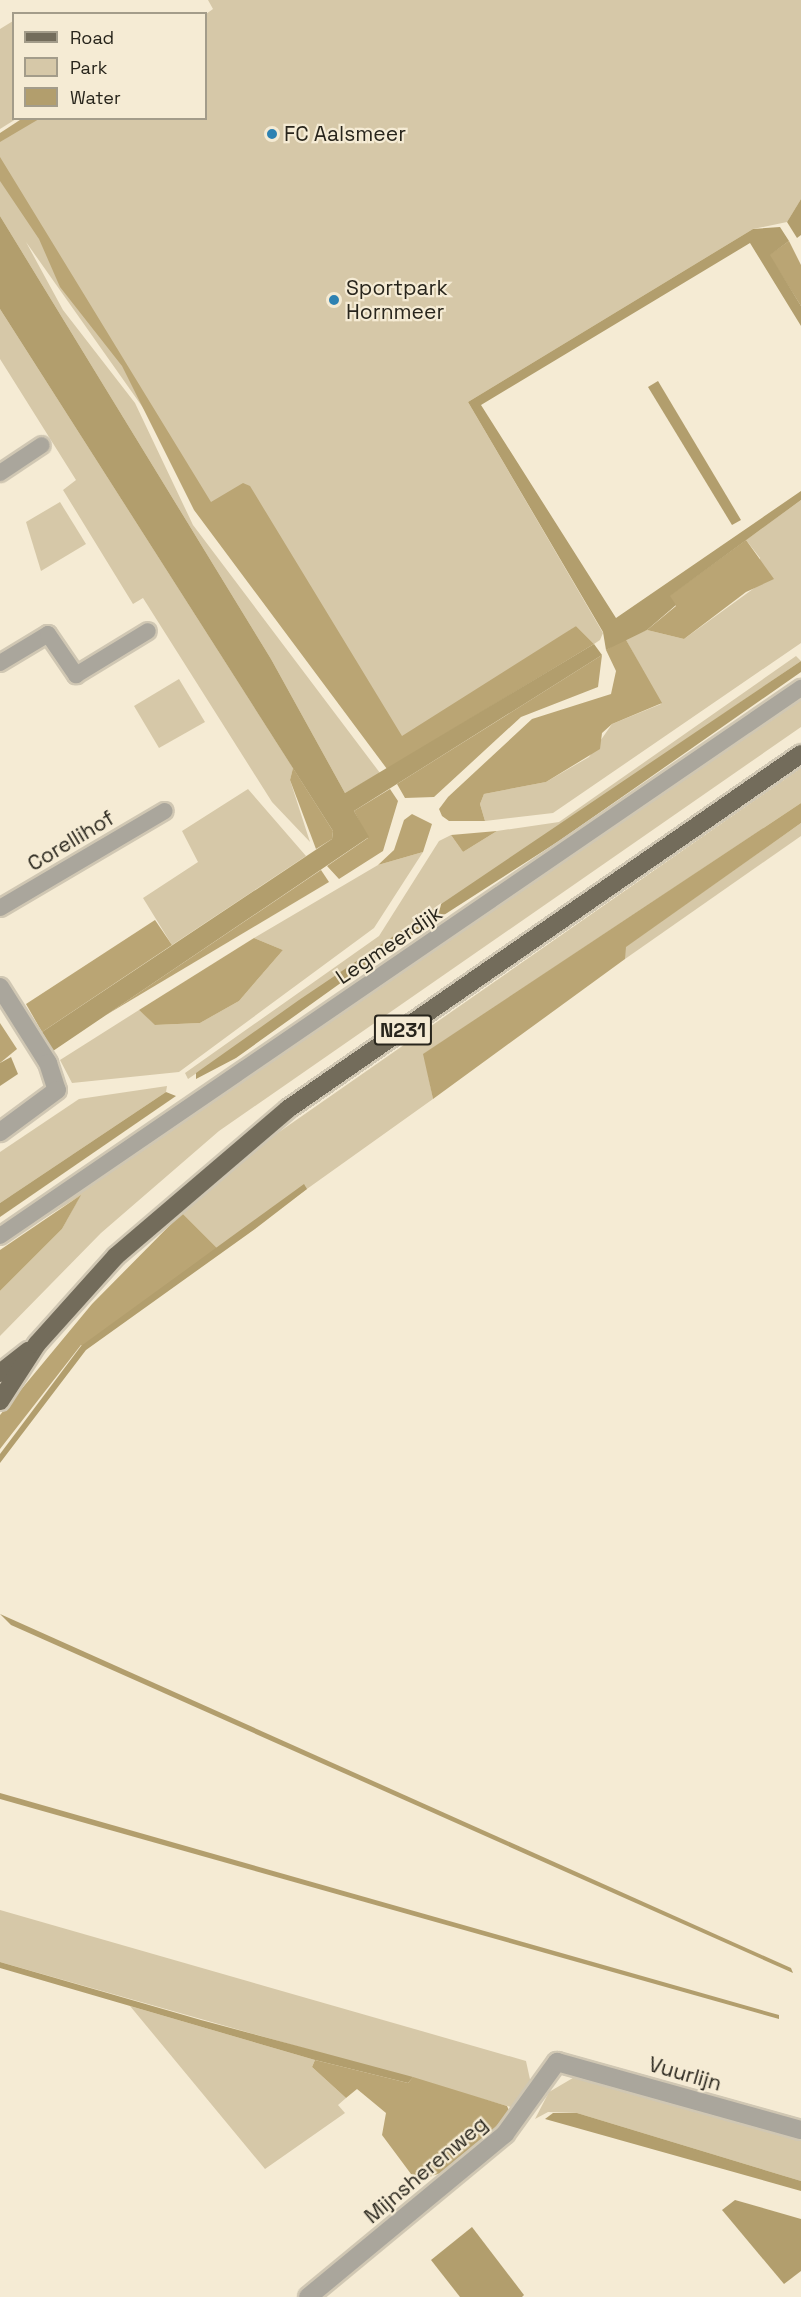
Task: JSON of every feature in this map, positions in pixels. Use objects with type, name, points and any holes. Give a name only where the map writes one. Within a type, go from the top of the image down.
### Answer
[{"type":"main road","name":"N231","points":[[0,1372],[37,1344],[156,1218],[288,1109],[801,754]]},
{"type":"main road","name":"N231","points":[[0,1401],[37,1344]]},
{"type":"street","points":[[0,473],[42,445]]},
{"type":"street","points":[[0,663],[48,634],[76,675],[148,631]]},
{"type":"street","name":"Legmeerdijk","points":[[0,1236],[801,688]]},
{"type":"street","name":"Corellihof","points":[[0,908],[165,811]]},
{"type":"street","points":[[0,987],[48,1063],[57,1090],[0,1132]]},
{"type":"street","name":"Vuurlijn","points":[[557,2062],[801,2130]]},
{"type":"street","name":"Mijnsherenweg","points":[[308,2297],[506,2134],[557,2062]]},
{"type":"green space","name":"Sportpark Hornmeer","points":[[208,0],[801,0],[801,199],[787,222],[753,229],[468,402],[603,633],[600,640],[594,644],[576,626],[391,759],[26,242],[63,310],[135,403],[193,525],[380,773],[345,793],[271,659],[0,216],[0,141],[34,120],[207,120],[207,13],[213,9]]},
{"type":"green space","points":[[12,22],[12,120],[14,120],[0,129],[0,29]]},
{"type":"green space","points":[[0,309],[293,768],[290,780],[310,842],[272,802],[143,598],[133,604],[63,490],[76,480],[0,359]]},
{"type":"green space","points":[[801,500],[801,643],[553,813],[485,821],[480,804],[484,794],[546,782],[589,757],[612,724],[661,704],[625,638],[647,630],[684,639],[757,586],[760,558],[746,540]]},
{"type":"green space","points":[[60,502],[86,544],[41,571],[26,522]]},
{"type":"green space","points":[[796,656],[801,661],[188,1079],[185,1073],[379,936],[439,841],[451,835],[463,852],[497,831],[559,822]]},
{"type":"green space","points":[[179,679],[205,722],[159,748],[134,706]]},
{"type":"green space","points":[[801,698],[801,727],[219,1131],[101,1233],[0,1336],[0,1291],[62,1229],[80,1196],[0,1246]]},
{"type":"green space","points":[[801,768],[801,803],[424,1054],[433,1099],[220,1251],[182,1213],[249,1153]]},
{"type":"green space","points":[[248,789],[306,856],[172,945],[143,898],[198,862],[182,831]]},
{"type":"green space","points":[[801,823],[801,836],[625,959],[625,947]]},
{"type":"green space","points":[[423,852],[374,928],[179,1072],[72,1083],[60,1060],[139,1010],[156,1025],[200,1023],[239,1001],[283,950],[254,938],[378,865]]},
{"type":"green space","points":[[167,1086],[166,1092],[0,1203],[0,1152],[79,1099]]},
{"type":"green space","points":[[0,1910],[526,2061],[531,2084],[518,2109],[0,1962]]},
{"type":"green space","points":[[130,2006],[315,2060],[312,2067],[346,2098],[338,2105],[345,2113],[265,2169]]},
{"type":"green space","points":[[578,2075],[801,2138],[801,2181],[577,2113],[548,2112],[535,2119],[549,2092]]},
{"type":"shaded area","points":[[20,120],[37,120],[0,142],[0,133]]},
{"type":"shaded area","points":[[0,157],[211,502],[243,483],[250,486],[402,736],[576,626],[594,644],[387,769],[194,510],[122,366],[60,287],[39,239],[0,181]]},
{"type":"shaded area","points":[[789,241],[801,265],[801,306],[769,255]]},
{"type":"shaded area","points":[[746,540],[774,579],[746,592],[684,639],[647,630],[676,606],[669,596]]},
{"type":"shaded area","points":[[625,638],[662,703],[612,724],[602,733],[600,749],[546,782],[484,794],[480,804],[485,821],[449,821],[442,816],[439,809],[448,797],[532,719],[611,694],[616,671],[606,650]]},
{"type":"shaded area","points":[[602,655],[598,687],[521,717],[434,797],[405,798],[397,784]]},
{"type":"shaded area","points":[[293,768],[333,831],[332,839],[316,849],[290,780]]},
{"type":"shaded area","points":[[390,789],[398,801],[383,851],[339,879],[327,866],[368,838],[354,811]]},
{"type":"shaded area","points":[[801,803],[801,823],[626,947],[625,959],[433,1099],[423,1054]]},
{"type":"shaded area","points":[[412,814],[432,824],[423,852],[378,865],[394,850],[404,820]]},
{"type":"shaded area","points":[[497,831],[463,852],[451,835]]},
{"type":"shaded area","points":[[321,870],[329,882],[106,1015]]},
{"type":"shaded area","points":[[155,920],[172,945],[42,1032],[26,1004]]},
{"type":"shaded area","points":[[254,938],[283,950],[239,1001],[200,1023],[155,1025],[139,1010]]},
{"type":"shaded area","points":[[0,1023],[17,1049],[0,1063]]},
{"type":"shaded area","points":[[81,1195],[62,1229],[0,1291],[0,1250]]},
{"type":"shaded area","points":[[182,1213],[220,1251],[84,1348],[81,1345],[0,1449],[0,1415],[92,1304]]},
{"type":"shaded area","points":[[315,2060],[408,2083],[413,2077],[507,2106],[511,2115],[441,2173],[426,2178],[411,2174],[382,2135],[386,2113],[357,2089],[346,2098],[312,2067]]},
{"type":"water","points":[[801,199],[801,235],[797,238],[787,222]]},
{"type":"water","points":[[0,216],[271,659],[345,793],[594,644],[602,655],[354,811],[369,837],[53,1051],[42,1032],[332,839],[333,831],[0,309]]},
{"type":"water","points":[[780,227],[789,241],[770,255],[801,306],[801,326],[750,243],[481,405],[616,618],[801,491],[801,500],[670,596],[676,605],[647,630],[606,650],[603,632],[468,402],[753,229]]},
{"type":"water","points":[[658,381],[741,520],[732,525],[648,387]]},
{"type":"water","points":[[801,661],[801,672],[559,841],[363,967],[236,1058],[196,1079],[196,1073],[299,1000]]},
{"type":"water","points":[[11,1057],[18,1074],[0,1086],[0,1063]]},
{"type":"water","points":[[166,1092],[176,1096],[0,1217],[0,1203]]},
{"type":"water","points":[[304,1184],[307,1189],[255,1229],[86,1350],[0,1463],[0,1454],[81,1346]]},
{"type":"water","points":[[0,1614],[791,1968],[793,1973],[11,1625]]},
{"type":"water","points":[[0,1793],[779,2015],[779,2019],[0,1799]]},
{"type":"water","points":[[0,1962],[201,2020],[413,2077],[408,2083],[315,2060],[0,1968]]},
{"type":"water","points":[[553,2113],[577,2113],[801,2181],[801,2191],[545,2119]]},
{"type":"water","points":[[735,2200],[801,2219],[801,2271],[784,2284],[722,2210]]},
{"type":"water","points":[[472,2227],[524,2295],[522,2297],[460,2297],[431,2260]]},
{"type":"place","name":"FC Aalsmeer","points":[[272,134]]},
{"type":"place","name":"Sportpark Hornmeer","points":[[334,300]]}]
